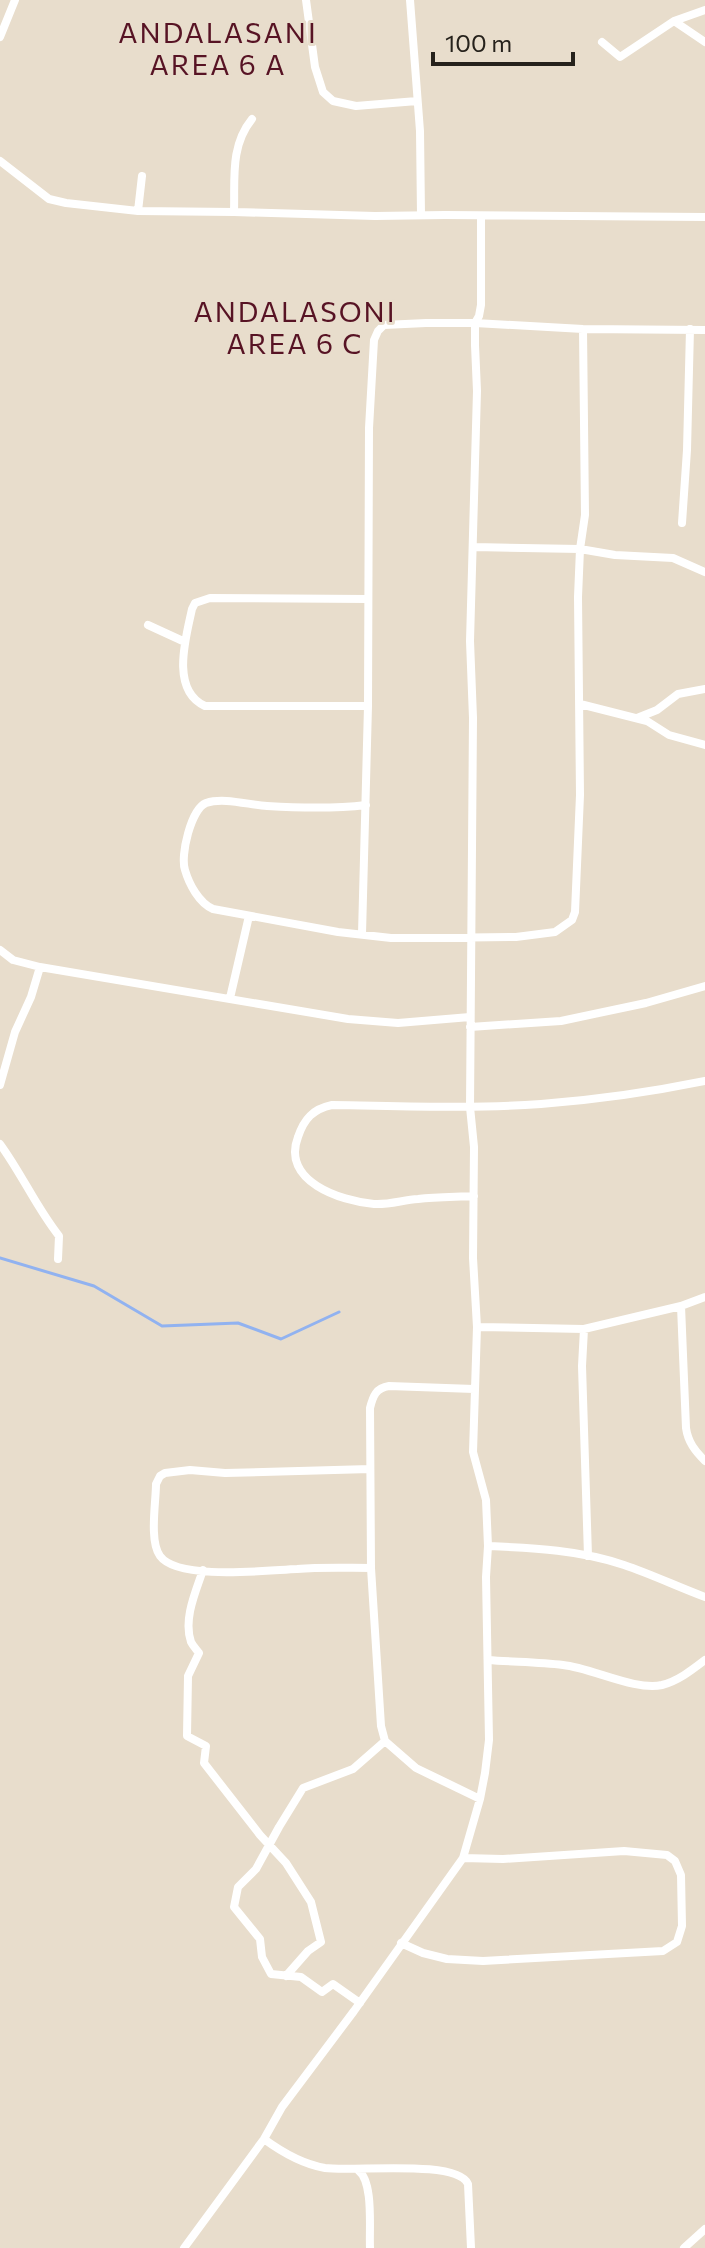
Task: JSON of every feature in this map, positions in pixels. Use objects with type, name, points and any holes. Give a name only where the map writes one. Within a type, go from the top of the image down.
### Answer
[{"type":"street","points":[[0,37],[15,0]]},
{"type":"street","points":[[306,0],[315,67],[323,92],[333,101],[356,106],[417,101]]},
{"type":"street","points":[[410,0],[422,154],[421,215]]},
{"type":"street","points":[[602,42],[620,57],[674,21],[705,10]]},
{"type":"street","points":[[674,21],[705,42]]},
{"type":"street","points":[[234,212],[235,155],[239,139],[252,119]]},
{"type":"street","points":[[0,161],[49,199],[138,211],[375,216],[705,217]]},
{"type":"street","points":[[138,211],[142,176]]},
{"type":"street","points":[[184,2248],[463,1858],[485,1773],[489,1740],[488,1546],[486,1500],[473,1452],[477,1327],[473,1258],[474,1147],[470,1107],[473,718],[470,641],[477,391],[475,323],[481,305],[481,216]]},
{"type":"street","points":[[362,934],[368,706],[369,428],[374,340],[378,331],[384,325],[392,324],[475,323],[583,329],[705,330]]},
{"type":"street","points":[[366,805],[334,809],[211,802],[201,806],[192,821],[184,858],[186,873],[207,907],[338,932],[391,938],[516,937],[555,932],[572,920],[575,912],[580,795],[578,597],[585,515],[583,329]]},
{"type":"street","points":[[682,523],[690,329]]},
{"type":"street","points":[[474,547],[580,549],[615,555],[673,558],[705,572]]},
{"type":"street","points":[[368,599],[200,600],[192,609],[183,657],[189,694],[205,706],[368,706]]},
{"type":"street","points":[[148,625],[185,642]]},
{"type":"street","points":[[637,718],[657,710],[678,694],[705,689]]},
{"type":"street","points":[[580,704],[647,721],[669,735],[705,745]]},
{"type":"street","points":[[230,998],[249,916]]},
{"type":"street","points":[[1,953],[13,960],[40,967],[156,988],[360,1020],[398,1023],[561,1021],[646,1003],[705,986]]},
{"type":"street","points":[[0,1085],[15,1032],[40,967]]},
{"type":"street","points":[[474,1196],[415,1199],[387,1204],[338,1195],[311,1182],[298,1170],[295,1142],[304,1121],[321,1108],[332,1105],[470,1107],[557,1103],[648,1092],[705,1081]]},
{"type":"street","points":[[0,1144],[43,1216],[59,1236],[58,1259]]},
{"type":"street","points":[[477,1327],[584,1329],[681,1306],[705,1297]]},
{"type":"street","points":[[681,1306],[686,1428],[694,1450],[705,1461]]},
{"type":"street","points":[[584,1329],[582,1366],[588,1556]]},
{"type":"street","points":[[474,1389],[382,1387],[376,1392],[370,1408],[371,1568],[381,1726],[385,1741],[416,1768],[480,1799]]},
{"type":"street","points":[[370,1469],[225,1473],[190,1470],[165,1473],[156,1484],[155,1517],[157,1549],[161,1558],[170,1565],[188,1569],[258,1572],[371,1568]]},
{"type":"street","points":[[488,1546],[588,1556],[624,1565],[705,1597]]},
{"type":"street","points":[[203,1570],[189,1621],[191,1642],[199,1653],[188,1676],[187,1736],[206,1746],[204,1763],[286,1863],[311,1902],[321,1942],[308,1951],[286,1976]]},
{"type":"street","points":[[488,1660],[589,1669],[646,1686],[677,1679],[705,1660]]},
{"type":"street","points":[[360,2003],[333,1984],[322,1992],[301,1977],[271,1974],[262,1957],[260,1939],[234,1907],[238,1887],[256,1869],[303,1788],[353,1769],[385,1741]]},
{"type":"street","points":[[401,1943],[447,1959],[483,1961],[663,1951],[677,1942],[680,1935],[681,1875],[675,1861],[667,1855],[624,1851],[503,1859],[463,1858]]},
{"type":"street","points":[[264,2139],[287,2155],[327,2168],[415,2168],[450,2171],[466,2178],[471,2248]]},
{"type":"street","points":[[357,2170],[364,2175],[368,2190],[370,2248]]},
{"type":"street","points":[[684,2248],[705,2229]]},
{"type":"waterway","points":[[0,1258],[94,1286],[162,1326],[238,1323],[281,1339],[339,1312]]},
{"type":"district","name":"ANDALASANI AREA 6 A","points":[[218,49]]},
{"type":"district","name":"ANDALASONI AREA 6 C","points":[[295,328]]}]
